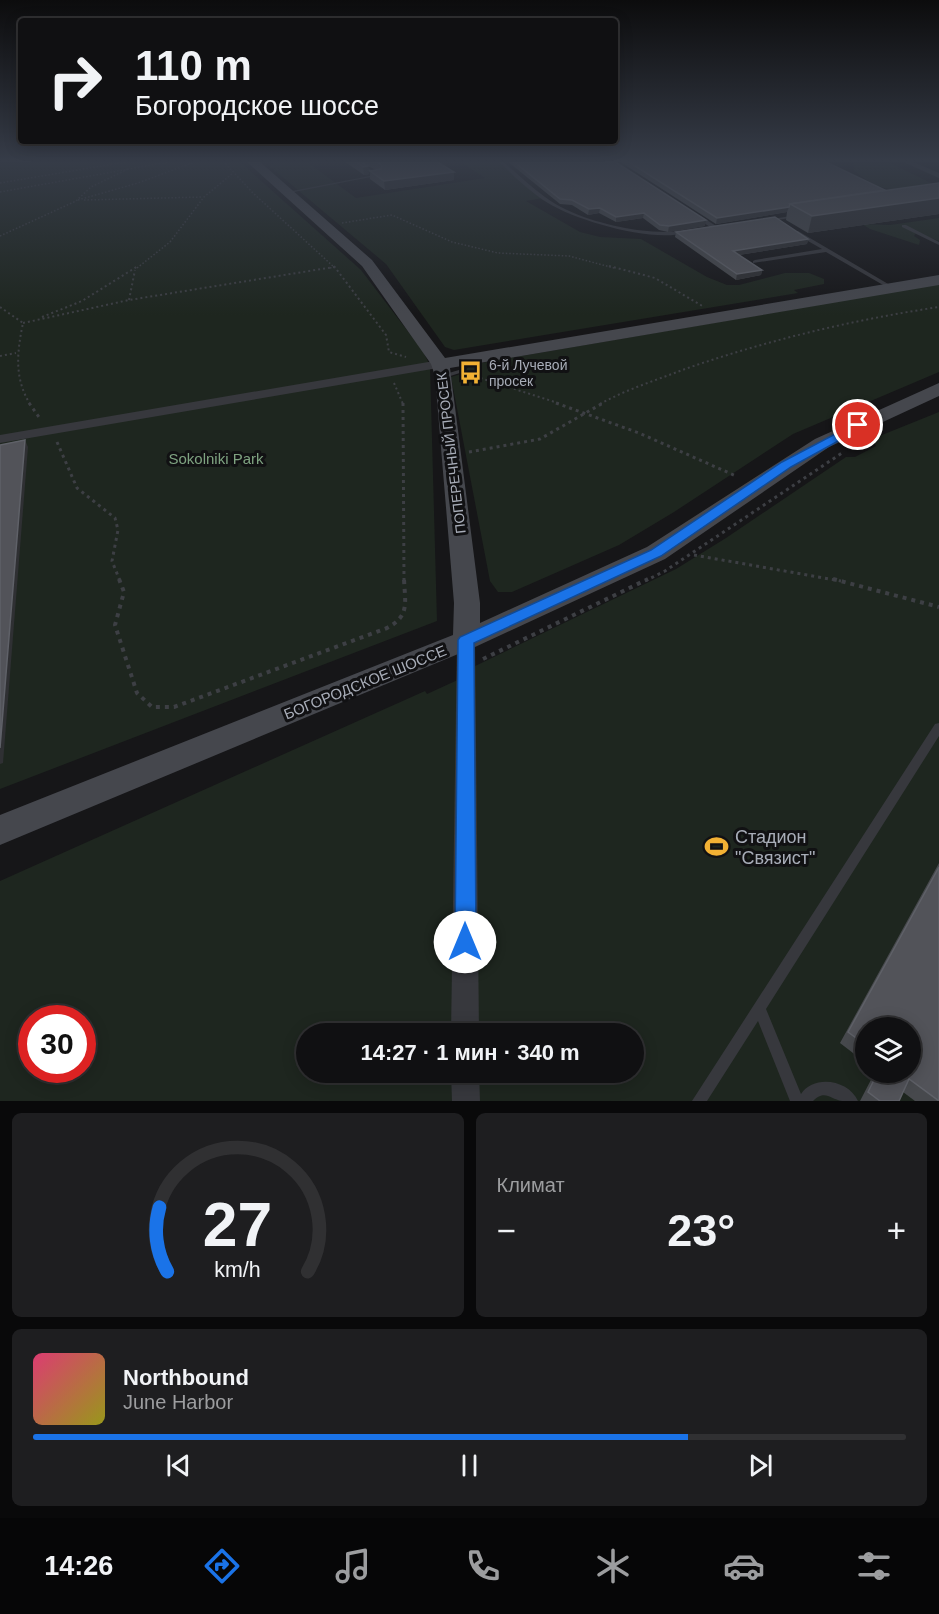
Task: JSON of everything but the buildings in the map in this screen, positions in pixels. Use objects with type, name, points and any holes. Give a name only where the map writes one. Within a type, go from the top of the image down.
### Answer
[{"type":"street","name":"ПОПЕРЕЧНЫЙ ПРОСЕК","points":[[311,212],[380,278],[442,370],[468,603],[466,640]]},
{"type":"street","points":[[0,439],[48,427],[388,373],[465,367],[939,280]]},
{"type":"street","name":"БОГОРОДСКОЕ ШОССЕ","points":[[0,830],[466,640],[656,553],[822,443],[875,417],[939,390]]},
{"type":"street","points":[[465,1023],[466,640]]},
{"type":"street","points":[[465,1083],[466,1101]]},
{"type":"lane","points":[[572,212],[602,223],[668,235],[696,231]]},
{"type":"lane","points":[[691,212],[715,228]]},
{"type":"lane","points":[[763,221],[804,215]]},
{"type":"lane","points":[[774,219],[783,224]]},
{"type":"lane","points":[[706,229],[727,226]]},
{"type":"lane","points":[[904,226],[939,244]]},
{"type":"lane","points":[[792,229],[892,288]]},
{"type":"lane","points":[[755,262],[826,250]]},
{"type":"lane","points":[[699,1101],[939,726]]},
{"type":"lane","points":[[759,1008],[797,1101]]},
{"type":"lane","points":[[805,1101],[813,1091],[821,1088],[840,1092],[851,1101]]},
{"type":"path","points":[[0,236],[51,212]]},
{"type":"path","points":[[37,319],[82,301],[136,268],[170,242],[192,212]]},
{"type":"path","points":[[276,212],[334,266],[386,335],[389,352],[408,357]]},
{"type":"path","points":[[336,224],[392,215],[452,242],[498,253],[520,256],[569,256],[655,278],[710,311]]},
{"type":"path","points":[[23,323],[129,300],[334,266]]},
{"type":"path","points":[[129,300],[136,268]]},
{"type":"path","points":[[0,307],[23,323]]},
{"type":"path","points":[[465,453],[491,446],[522,445],[540,439],[625,392],[699,364],[816,330],[882,314],[939,307]]},
{"type":"path","points":[[23,323],[17,353],[16,377],[27,402],[48,427],[77,488],[115,518],[118,530],[112,561],[124,592],[115,625],[137,693],[152,706],[174,706],[387,628],[400,621],[405,609],[401,442],[404,406],[388,373]]},
{"type":"path","points":[[0,356],[17,353]]},
{"type":"path","points":[[465,367],[703,459],[736,476]]},
{"type":"path","points":[[693,554],[842,581],[939,606]]},
{"type":"green space","name":"Sokolniki Park","points":[[0,212],[297,212],[361,270],[423,351],[430,366],[437,621],[0,789]]},
{"type":"green space","points":[[324,212],[546,212],[580,232],[600,237],[641,239],[707,277],[727,285],[739,285],[785,273],[809,273],[824,279],[824,284],[794,290],[798,293],[454,350],[445,347],[386,264]]},
{"type":"green space","points":[[939,218],[939,241],[916,233],[914,236],[920,240],[919,245],[870,229],[862,224],[890,225]]},
{"type":"green space","points":[[939,284],[939,372],[793,434],[619,545],[512,592],[498,592],[490,581],[451,377],[464,373],[469,365]]},
{"type":"green space","points":[[939,412],[939,1101],[0,1101],[0,881],[425,691],[427,694],[473,673],[473,667],[676,569],[846,457],[855,457],[876,446],[872,439]]},
{"type":"place","name":"6-й Лучевой просек","points":[[471,373]]},
{"type":"place","name":"Стадион \"Связист\"","points":[[717,847]]},
{"type":"route","points":[[465,942],[464,668],[466,640],[656,553],[787,465],[822,443],[858,425]]}]
